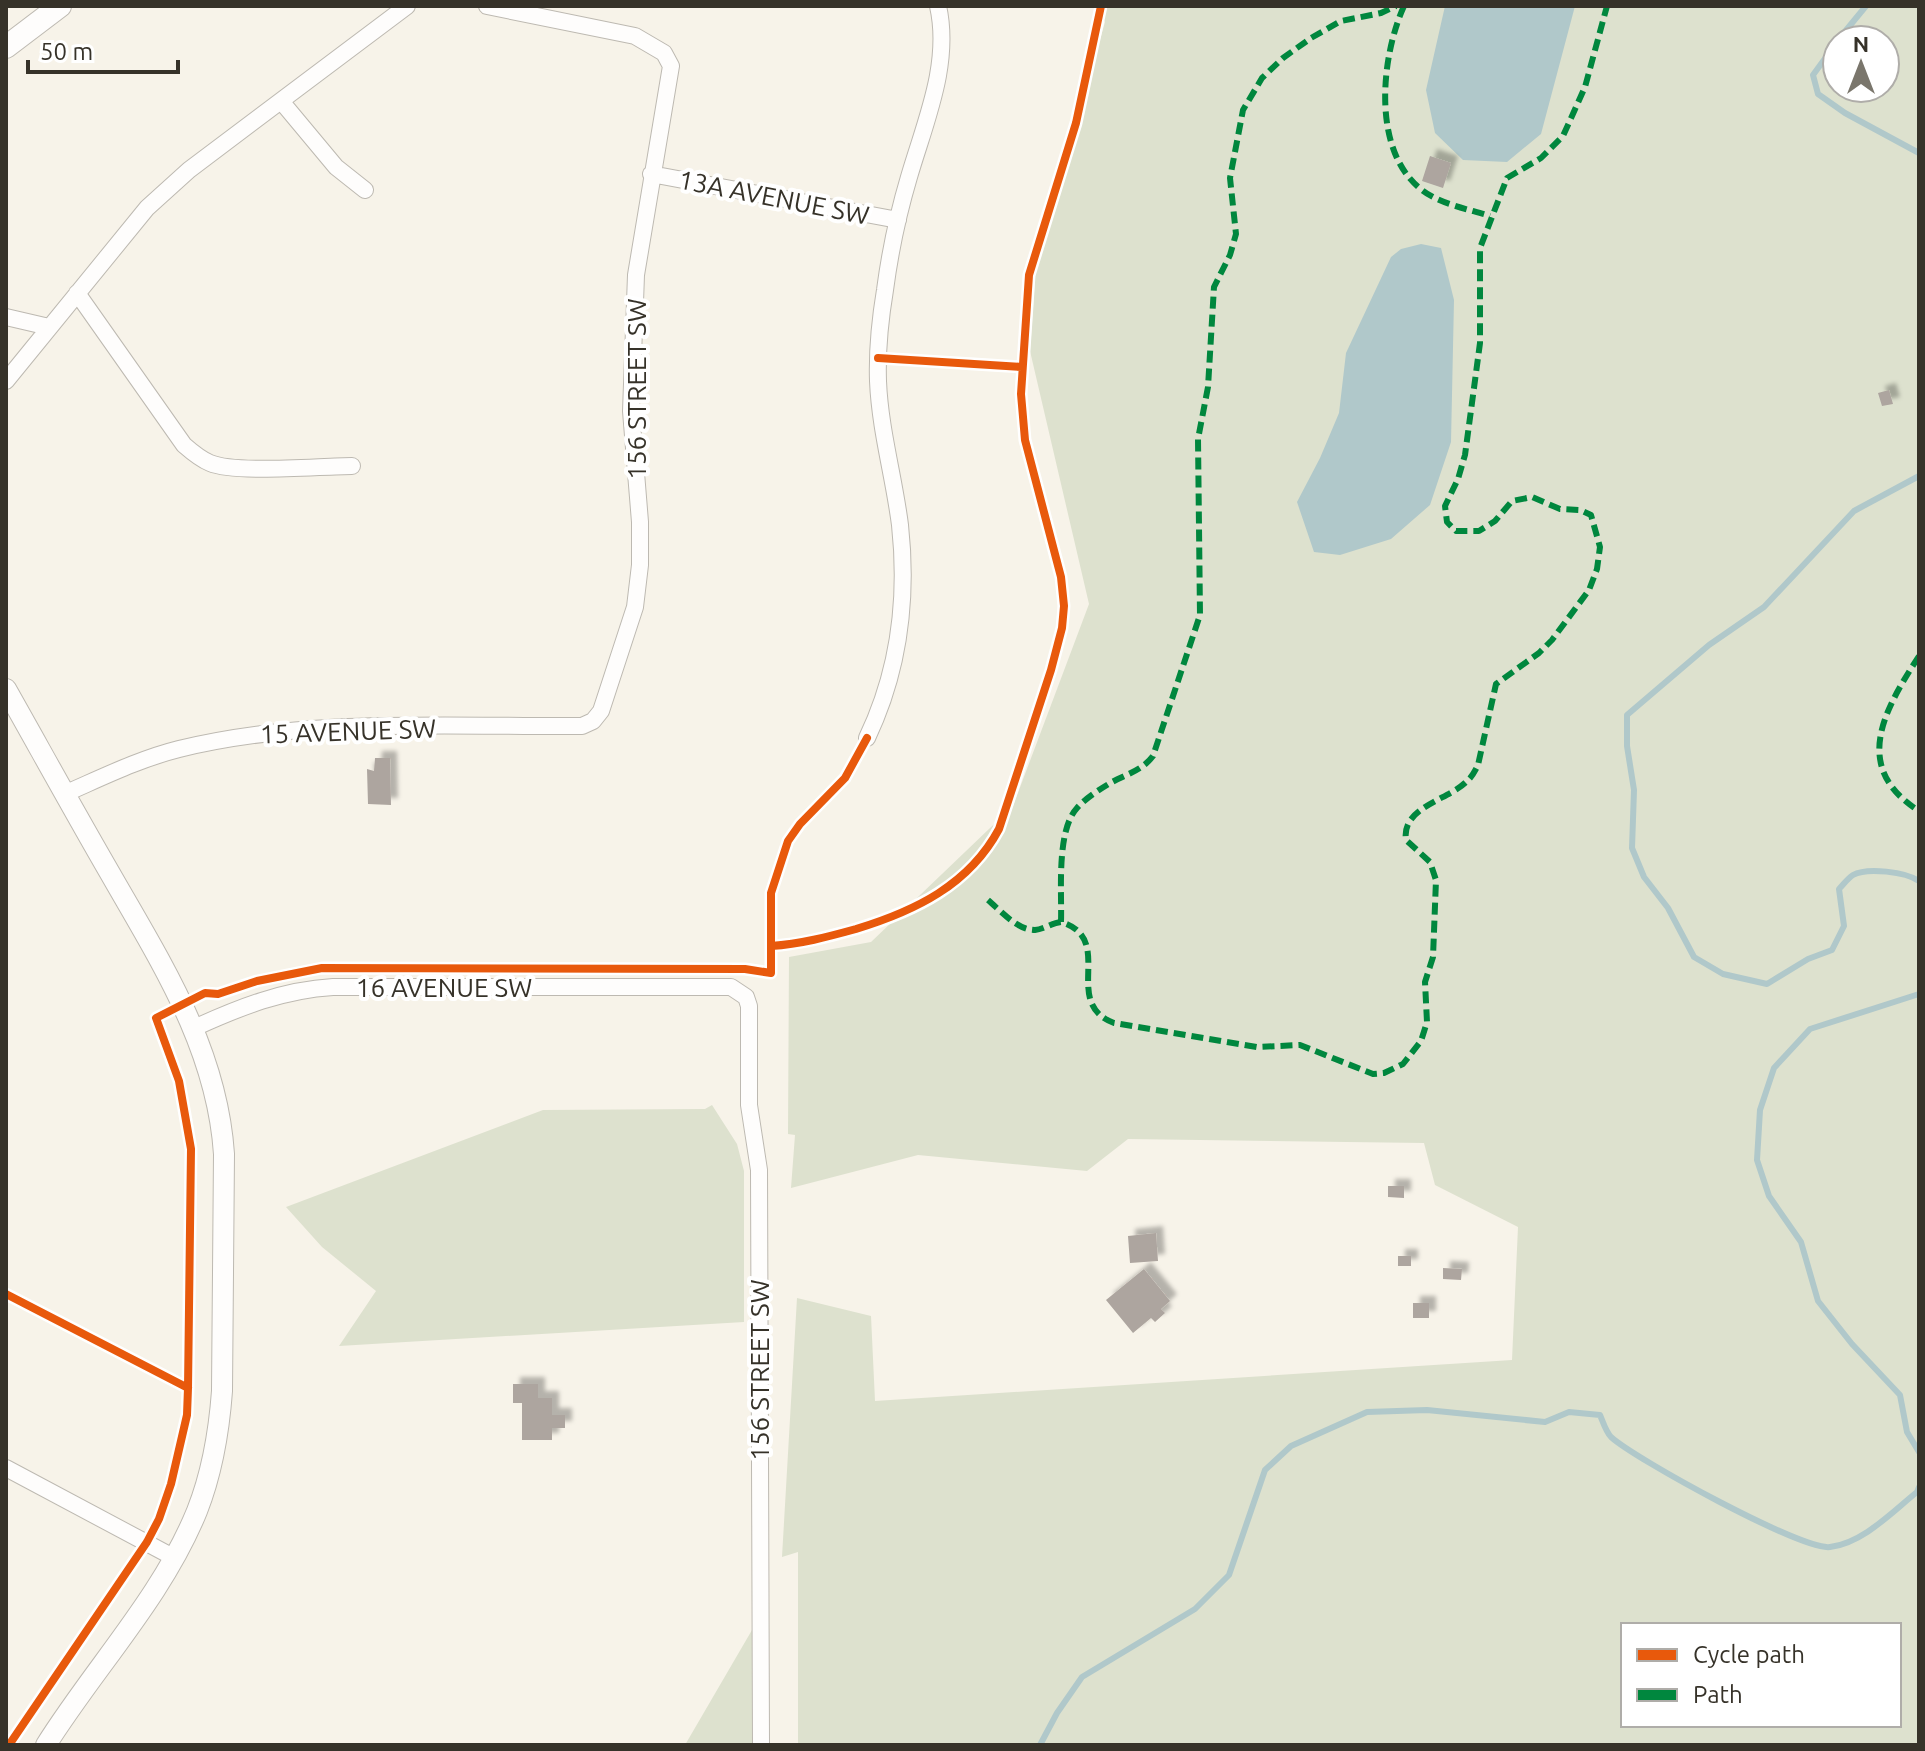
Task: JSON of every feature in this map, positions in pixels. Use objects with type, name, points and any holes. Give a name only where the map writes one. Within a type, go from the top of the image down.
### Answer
[{"type":"main road","points":[[6,47],[60,6]]},
{"type":"street","points":[[8,377],[147,208],[189,170],[407,6]]},
{"type":"street","name":"156 STREET SW","points":[[487,6],[635,36],[664,53],[671,66],[636,275],[631,411],[640,522],[640,565],[635,607],[601,711],[593,721]]},
{"type":"street","points":[[867,738],[889,684],[902,616],[900,524],[885,444],[878,382],[878,342],[898,220],[940,63],[942,22],[938,6]]},
{"type":"street","points":[[281,101],[336,167],[365,190]]},
{"type":"street","name":"13A AVENUE SW","points":[[651,174],[898,220]]},
{"type":"street","points":[[77,293],[184,445],[197,456],[212,464],[233,467],[352,466]]},
{"type":"street","points":[[6,317],[49,327]]},
{"type":"street","points":[[6,689],[168,974],[194,1028],[205,1057],[222,1125],[224,1170],[222,1391],[219,1429],[206,1483],[196,1513],[173,1557],[46,1745]]},
{"type":"street","name":"15 AVENUE SW","points":[[64,794],[175,750],[261,733],[332,728],[582,726],[593,721]]},
{"type":"street","name":"16 AVENUE SW","points":[[194,1028],[251,1003],[282,994],[333,987],[731,987],[746,997]]},
{"type":"street","name":"156 STREET SW","points":[[746,997],[749,1006],[749,1105],[759,1170],[761,1745]]},
{"type":"street","points":[[6,1468],[173,1557]]},
{"type":"green space","points":[[1094,6],[1919,6],[1919,1745],[798,1745],[798,1552],[782,1557],[797,1298],[871,1316],[875,1401],[1512,1360],[1518,1227],[1435,1185],[1424,1143],[1128,1139],[1087,1171],[918,1155],[791,1188],[795,1135],[788,1134],[789,957],[871,942],[1013,806],[1089,604],[1030,351],[1036,264],[1105,22]]},
{"type":"green space","points":[[712,1105],[737,1144],[744,1171],[744,1322],[339,1346],[376,1291],[322,1247],[286,1207],[543,1110],[705,1109]]},
{"type":"green space","points":[[752,1630],[752,1745],[685,1745]]},
{"type":"water","points":[[1445,6],[1575,6],[1541,134],[1507,162],[1463,160],[1435,133],[1426,90]]},
{"type":"water","points":[[1421,244],[1441,248],[1454,300],[1451,442],[1430,505],[1391,539],[1340,555],[1314,552],[1297,502],[1339,413],[1346,353],[1391,257],[1401,249]]},
{"type":"building","points":[[1430,156],[1451,163],[1443,188],[1422,181]]},
{"type":"building","points":[[1889,390],[1893,404],[1882,406],[1878,393]]},
{"type":"building","points":[[375,758],[390,758],[391,805],[368,804],[367,769],[374,771]]},
{"type":"building","points":[[1388,1186],[1404,1186],[1404,1198],[1388,1197]]},
{"type":"building","points":[[1156,1233],[1158,1261],[1130,1263],[1128,1236]]},
{"type":"building","points":[[1398,1256],[1411,1256],[1411,1266],[1398,1266]]},
{"type":"building","points":[[1443,1268],[1462,1269],[1461,1280],[1443,1279]]},
{"type":"building","points":[[1144,1269],[1170,1301],[1161,1309],[1165,1313],[1155,1322],[1151,1318],[1133,1333],[1106,1300]]},
{"type":"building","points":[[1413,1303],[1429,1303],[1429,1318],[1413,1318]]},
{"type":"building","points":[[513,1384],[538,1384],[538,1398],[552,1398],[552,1415],[565,1415],[565,1428],[552,1428],[552,1440],[522,1440],[522,1403],[513,1403]]},
{"type":"waterway","points":[[1851,24],[1866,6]]},
{"type":"waterway","points":[[1821,64],[1813,75],[1821,96]]},
{"type":"waterway","points":[[1832,104],[1919,153]]},
{"type":"waterway","points":[[1919,476],[1854,511],[1764,607],[1709,645],[1627,715],[1627,746],[1634,790],[1632,848],[1644,877],[1668,908],[1694,957],[1723,974],[1767,984],[1808,959],[1832,950],[1844,926],[1839,889],[1853,875],[1867,871],[1886,872],[1919,881]]},
{"type":"waterway","points":[[1919,994],[1810,1029],[1774,1068],[1760,1110],[1757,1160],[1769,1196],[1801,1242],[1818,1301],[1852,1344],[1900,1395],[1907,1432],[1919,1452]]},
{"type":"waterway","points":[[1040,1745],[1082,1677],[1195,1609],[1229,1575],[1265,1470],[1291,1446],[1367,1412],[1427,1410],[1545,1422],[1569,1412],[1600,1415],[1611,1437],[1684,1483],[1788,1535],[1830,1547],[1854,1540],[1865,1533],[1917,1492],[1919,1487]]},
{"type":"marked path","points":[[1061,922],[1063,846],[1070,818],[1091,795],[1137,770],[1153,756],[1200,615],[1198,439],[1208,387],[1214,287],[1230,255],[1236,234],[1230,178],[1243,110],[1262,78],[1311,38],[1341,21],[1381,13],[1396,6]]},
{"type":"marked path","points":[[1404,6],[1396,27],[1386,76],[1385,102],[1394,152],[1406,173],[1429,195],[1490,216]]},
{"type":"marked path","points":[[988,900],[1022,927],[1035,930],[1061,922],[1077,930],[1085,942],[1088,956],[1091,1001],[1099,1014],[1114,1023],[1257,1047],[1300,1045],[1373,1074],[1384,1073],[1403,1064],[1421,1041],[1427,1022],[1425,982],[1433,957],[1436,880],[1430,862],[1406,840],[1406,829],[1418,812],[1459,788],[1472,776],[1478,765],[1496,684],[1552,640],[1589,590],[1597,569],[1600,547],[1591,515],[1580,510],[1560,509],[1532,497],[1512,501],[1495,521],[1479,531],[1456,531],[1447,522],[1445,506],[1465,455],[1480,343],[1480,248],[1507,178],[1541,158],[1563,136],[1585,87],[1607,6]]},
{"type":"marked path","points":[[1919,656],[1895,696],[1880,737],[1880,757],[1885,776],[1898,794],[1919,811]]},
{"type":"cycle path","points":[[771,946],[856,929],[919,904],[956,881],[987,849],[999,829],[1051,670],[1062,628],[1064,606],[1061,577],[1025,440],[1021,394],[1029,275],[1076,123],[1101,6]]},
{"type":"cycle path","points":[[878,358],[1022,367]]},
{"type":"cycle path","points":[[9,1745],[147,1542],[171,1484],[187,1415],[191,1149],[179,1081],[156,1018],[205,993],[218,994],[257,981],[322,968],[745,969],[771,973],[771,893],[788,841],[800,824],[845,778],[867,738]]},
{"type":"cycle path","points":[[6,1294],[188,1388]]}]
